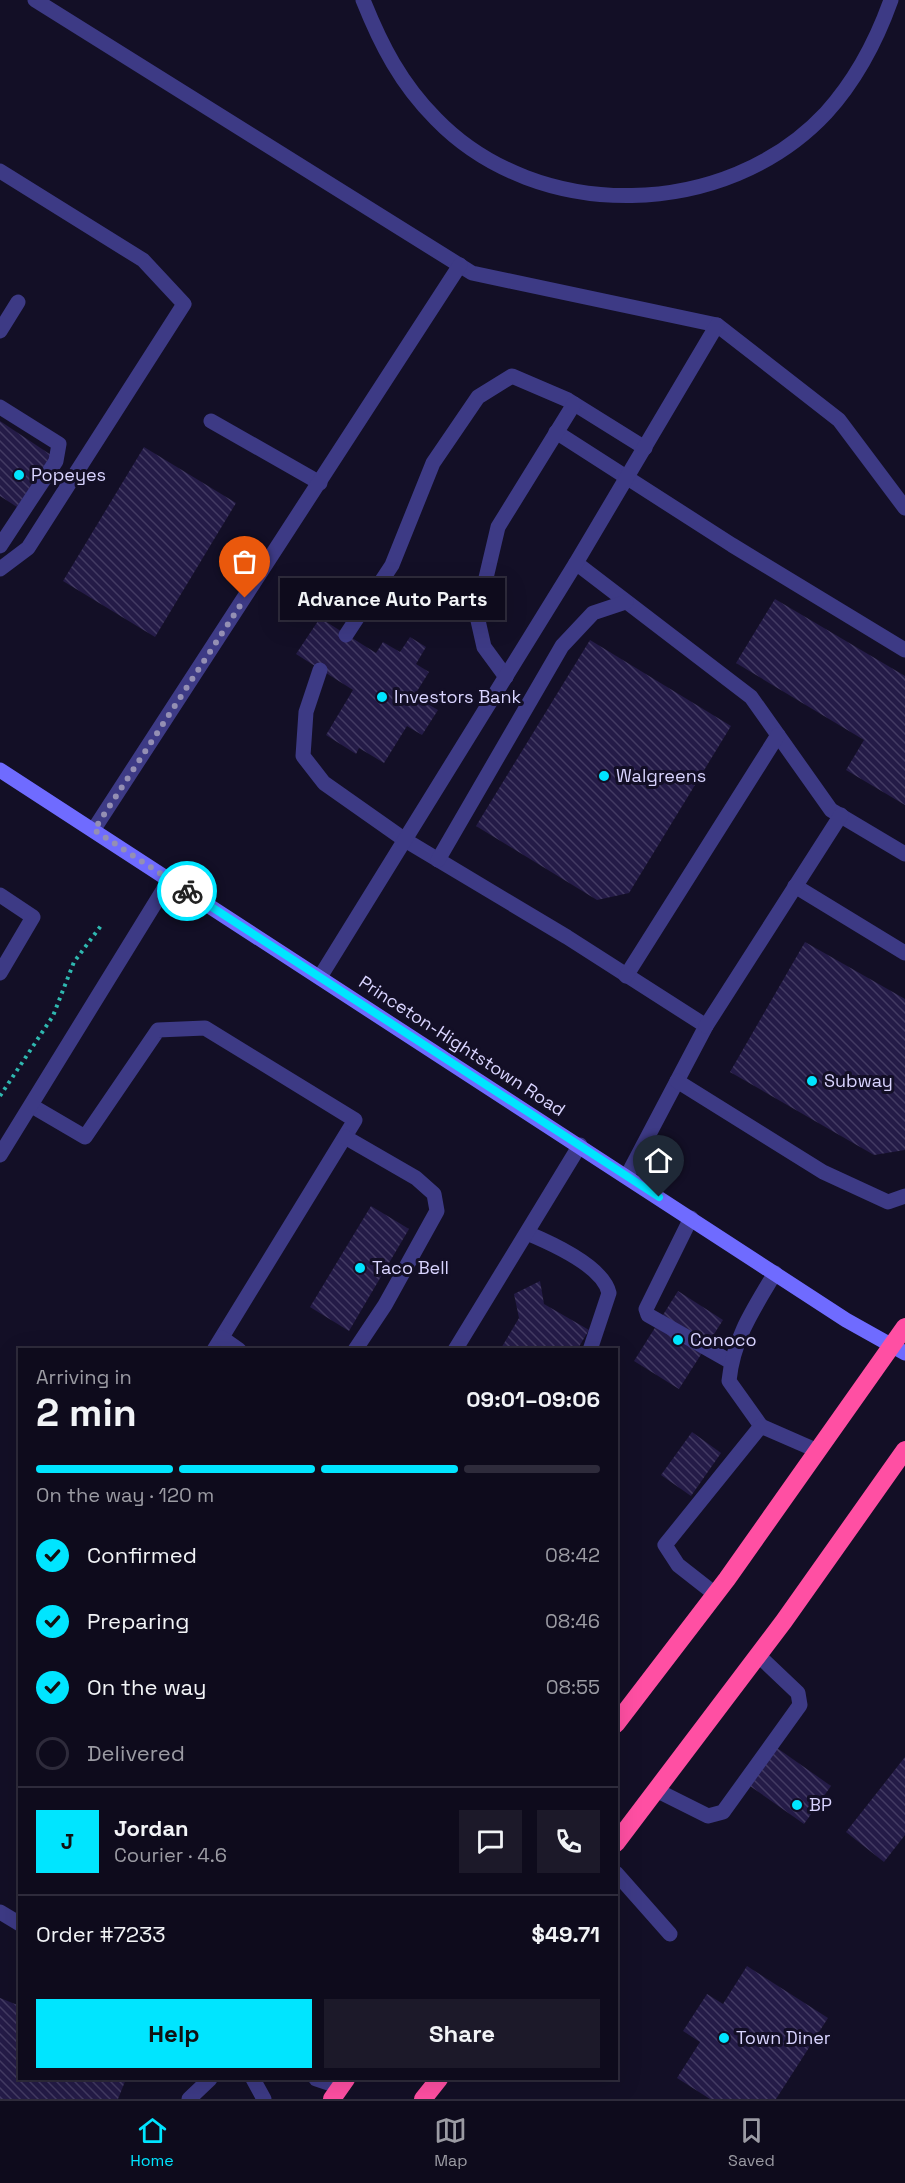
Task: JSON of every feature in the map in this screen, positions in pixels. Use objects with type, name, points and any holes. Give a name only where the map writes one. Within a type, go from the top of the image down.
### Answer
[{"type":"highway","points":[[618,1721],[715,1594],[818,1451],[898,1349],[905,1327]]},
{"type":"highway","points":[[618,1840],[758,1655],[905,1450]]},
{"type":"highway","points":[[423,2099],[437,2080]]},
{"type":"main road","name":"Princeton-Hightstown Road","points":[[0,770],[846,1320],[898,1349]]},
{"type":"lane","points":[[35,0],[472,273],[717,325],[839,420],[905,508]]},
{"type":"lane","points":[[363,0],[380,44],[405,85],[437,121],[475,151],[517,174],[563,189],[605,196],[649,196],[692,189],[747,170],[792,142],[825,114],[855,77],[879,35],[891,0]]},
{"type":"lane","points":[[0,171],[143,260],[184,304],[28,548],[0,568]]},
{"type":"lane","points":[[94,830],[460,265]]},
{"type":"lane","points":[[0,331],[18,302]]},
{"type":"lane","points":[[320,977],[576,563],[717,325]]},
{"type":"lane","points":[[346,634],[392,565],[434,463],[478,397],[512,376],[574,404],[645,448]]},
{"type":"lane","points":[[506,677],[484,647],[477,616],[498,527],[574,404]]},
{"type":"lane","points":[[0,407],[59,444],[56,460],[0,546]]},
{"type":"lane","points":[[211,421],[320,483]]},
{"type":"lane","points":[[556,432],[626,479],[905,650]]},
{"type":"lane","points":[[576,563],[751,697],[831,810],[905,854]]},
{"type":"lane","points":[[438,860],[562,646],[594,613],[626,602]]},
{"type":"lane","points":[[320,670],[306,712],[303,756],[324,783],[405,840],[706,1026]]},
{"type":"lane","points":[[626,976],[778,735]]},
{"type":"lane","points":[[627,1176],[706,1026],[841,815]]},
{"type":"lane","points":[[2,1149],[32,1106],[170,879]]},
{"type":"lane","points":[[795,886],[905,953]]},
{"type":"lane","points":[[0,895],[33,917],[0,973]]},
{"type":"lane","points":[[32,1106],[85,1137],[158,1030],[205,1028],[355,1120],[218,1344]]},
{"type":"lane","points":[[677,1081],[824,1172],[888,1202],[905,1196]]},
{"type":"lane","points":[[345,1137],[416,1178],[434,1194],[437,1211],[385,1305],[356,1348]]},
{"type":"lane","points":[[456,1348],[580,1145]]},
{"type":"lane","points":[[691,1218],[646,1309],[648,1315],[731,1362]]},
{"type":"lane","points":[[527,1233],[573,1256],[607,1284],[609,1293],[591,1348]]},
{"type":"lane","points":[[775,1273],[740,1333],[731,1362],[729,1381],[760,1426],[818,1451]]},
{"type":"lane","points":[[715,1594],[678,1565],[666,1545],[760,1426]]},
{"type":"lane","points":[[656,1790],[708,1816],[723,1812],[800,1706],[798,1693],[758,1655]]},
{"type":"lane","points":[[618,1875],[670,1934]]},
{"type":"lane","points":[[0,1912],[18,1923]]},
{"type":"lane","points":[[189,2099],[209,2080]]},
{"type":"lane","points":[[254,2080],[264,2099]]},
{"type":"lane","points":[[318,2080],[341,2091]]},
{"type":"path","points":[[0,1096],[52,1016],[74,962],[103,923]]},
{"type":"building","name":"Popeyes","points":[[0,421],[51,455],[17,507],[0,496]]},
{"type":"building","points":[[144,447],[236,503],[155,637],[63,581]]},
{"type":"building","points":[[775,599],[905,676],[905,805],[846,770],[864,740],[736,663]]},
{"type":"building","points":[[320,618],[376,653],[383,642],[400,652],[410,637],[426,647],[416,664],[429,672],[414,696],[438,710],[422,735],[407,726],[384,763],[359,748],[356,754],[326,735],[353,690],[296,654]]},
{"type":"building","name":"Walgreens","points":[[590,640],[731,726],[629,893],[597,900],[476,826]]},
{"type":"building","points":[[805,942],[905,999],[905,1150],[874,1155],[730,1072]]},
{"type":"building","name":"Taco Bell","points":[[371,1206],[409,1229],[349,1331],[310,1307]]},
{"type":"building","points":[[540,1281],[544,1304],[589,1330],[578,1348],[501,1348],[519,1318],[514,1294]]},
{"type":"building","points":[[678,1291],[723,1320],[679,1389],[634,1361]]},
{"type":"building","points":[[692,1432],[721,1453],[691,1496],[661,1475]]},
{"type":"building","name":"BP","points":[[777,1748],[831,1786],[804,1824],[750,1786]]},
{"type":"building","points":[[905,1757],[905,1835],[884,1862],[846,1832]]},
{"type":"building","points":[[747,1966],[828,2018],[776,2099],[710,2099],[677,2078],[700,2042],[683,2031],[707,1994],[723,2004]]},
{"type":"building","points":[[0,1998],[18,2005],[18,2080],[126,2080],[118,2099],[0,2099]]},
{"type":"way so far","points":[[187,891],[94,830],[245,598]]},
{"type":"place","name":"Popeyes","points":[[19,475]]},
{"type":"place","name":"Advance Auto Parts","points":[[245,598]]},
{"type":"place","name":"Investors Bank","points":[[382,697]]},
{"type":"place","name":"Walgreens","points":[[604,776]]},
{"type":"place","name":"Subway","points":[[812,1081]]},
{"type":"place","name":"Taco Bell","points":[[360,1268]]},
{"type":"place","name":"Conoco","points":[[678,1340]]},
{"type":"place","name":"BP","points":[[797,1805]]},
{"type":"place","name":"Town Diner","points":[[724,2038]]},
{"type":"route","points":[[187,891],[659,1197]]}]
